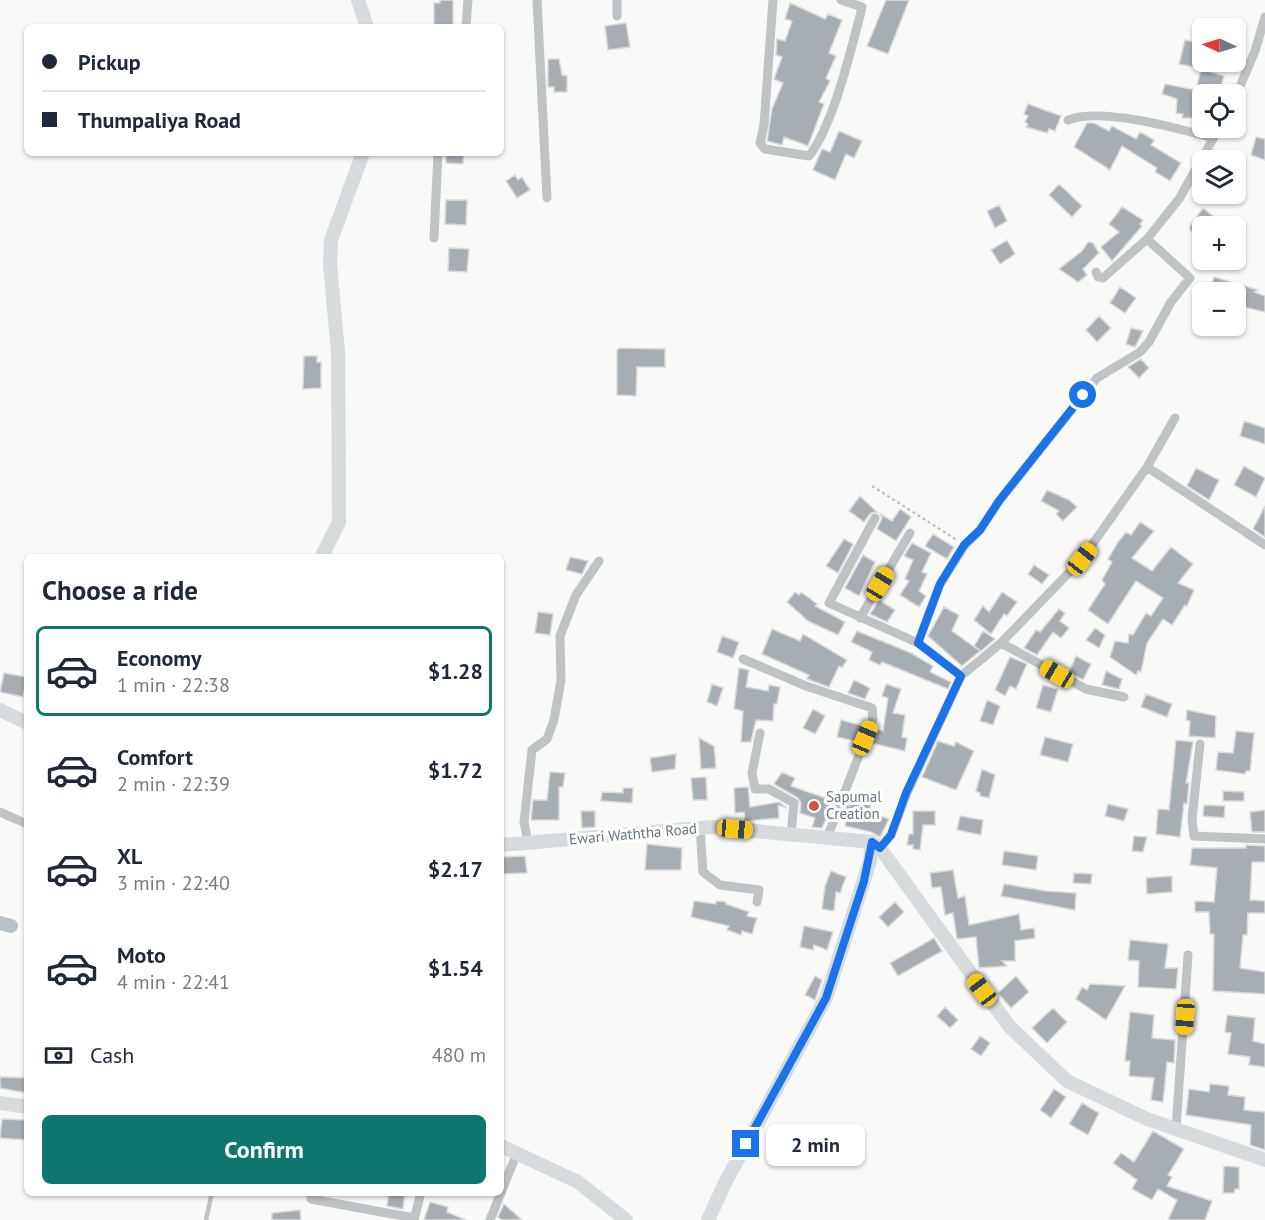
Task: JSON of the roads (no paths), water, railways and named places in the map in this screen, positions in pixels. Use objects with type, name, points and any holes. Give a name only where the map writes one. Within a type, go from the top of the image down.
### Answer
[{"type":"street","points":[[358,0],[366,24]]},
{"type":"street","points":[[466,24],[468,0]]},
{"type":"street","points":[[537,0],[541,108],[548,176],[547,198]]},
{"type":"street","points":[[617,0],[617,16]]},
{"type":"street","points":[[772,0],[764,125],[760,143],[765,149],[809,156],[815,148],[833,104],[861,12],[862,7],[841,0]]},
{"type":"street","points":[[1241,84],[1255,51],[1265,17]]},
{"type":"street","points":[[1068,120],[1082,114],[1097,115],[1172,126],[1192,132]]},
{"type":"street","points":[[1096,272],[1098,277],[1103,278],[1147,239],[1179,199],[1213,138]]},
{"type":"street","points":[[323,554],[339,522],[338,352],[330,264],[331,240],[362,156]]},
{"type":"street","points":[[434,238],[438,156]]},
{"type":"street","points":[[918,643],[940,584],[964,545],[980,530],[999,501],[1097,378],[1140,352],[1149,342],[1171,302],[1190,278],[1147,239]]},
{"type":"street","points":[[708,1220],[725,1183],[826,998],[876,845],[891,835],[906,793],[961,676],[1001,643],[1082,559],[1147,467],[1175,418]]},
{"type":"street","points":[[1147,467],[1265,545]]},
{"type":"street","points":[[875,518],[829,603],[918,643],[961,676]]},
{"type":"street","points":[[860,618],[910,533]]},
{"type":"street","points":[[528,843],[524,822],[532,750],[548,739],[554,720],[561,680],[560,636],[576,595],[599,561]]},
{"type":"street","points":[[1001,643],[1086,689],[1124,697]]},
{"type":"street","points":[[742,658],[806,686],[872,708],[873,719],[827,838]]},
{"type":"street","points":[[0,710],[24,722]]},
{"type":"street","points":[[760,733],[752,773],[755,789],[770,789],[794,803],[791,834]]},
{"type":"street","points":[[1200,744],[1192,819],[1194,836],[1265,839]]},
{"type":"street","points":[[0,812],[24,823]]},
{"type":"street","points":[[700,828],[703,872],[720,885],[759,890],[757,902]]},
{"type":"street","name":"Ewari Waththa Road","points":[[504,845],[700,828],[791,834],[876,845]]},
{"type":"street","points":[[876,845],[1009,1026],[1067,1082],[1147,1119],[1265,1160]]},
{"type":"street","points":[[1176,1129],[1188,955]]},
{"type":"street","points":[[0,1103],[24,1107]]},
{"type":"street","points":[[504,1147],[578,1182],[618,1218]]},
{"type":"street","points":[[504,1184],[516,1153]]},
{"type":"street","points":[[311,1199],[414,1219],[420,1196]]},
{"type":"street","points":[[490,1220],[499,1196]]},
{"type":"lane","points":[[206,1220],[211,1196]]},
{"type":"waterway","points":[[0,923],[11,926]]},
{"type":"place","name":"Sapumal Creation","points":[[814,806]]}]
